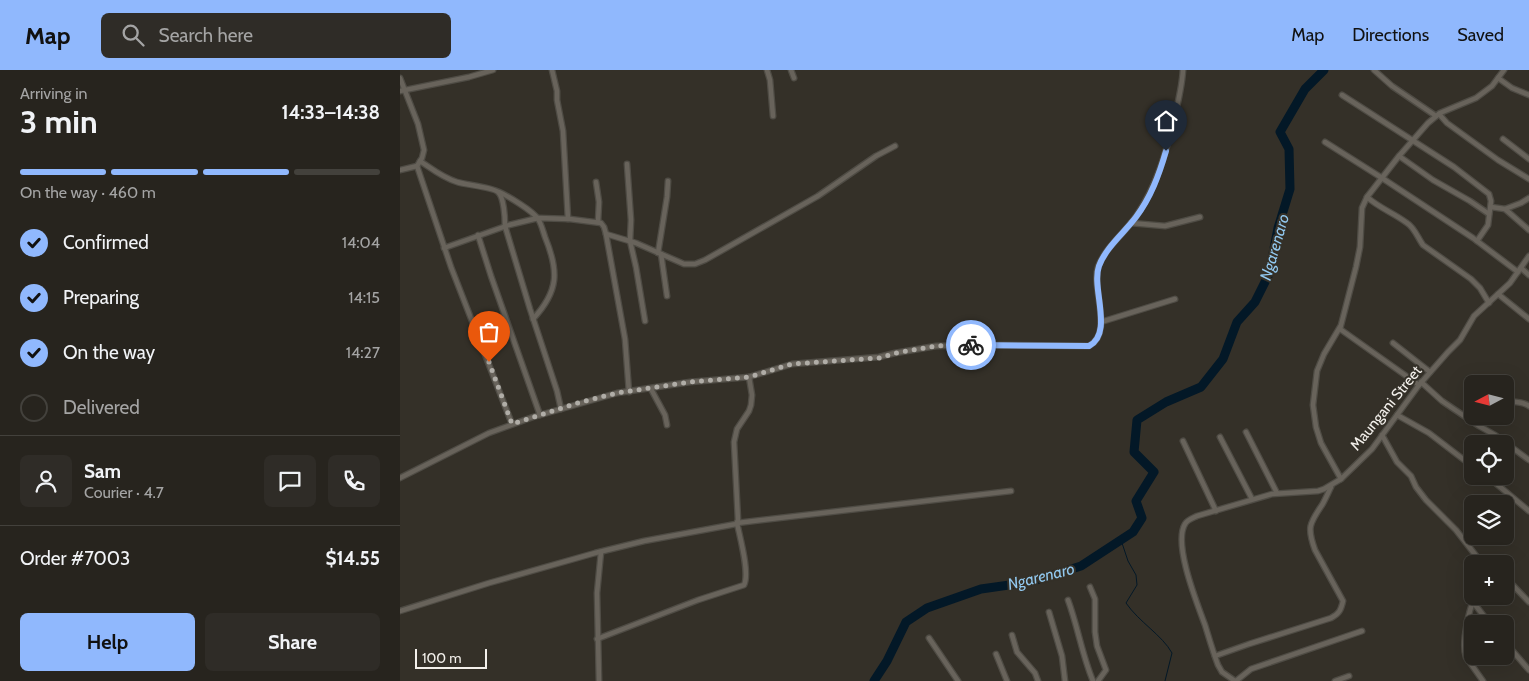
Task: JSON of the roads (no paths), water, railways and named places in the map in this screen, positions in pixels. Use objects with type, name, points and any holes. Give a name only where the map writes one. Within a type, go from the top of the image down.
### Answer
[{"type":"street","points":[[403,90],[494,70]]},
{"type":"street","points":[[552,70],[563,131],[568,219]]},
{"type":"street","points":[[767,70],[774,116]]},
{"type":"street","points":[[791,70],[794,78]]},
{"type":"street","points":[[400,478],[489,433],[561,408],[617,393],[690,382],[749,377],[792,364],[879,358],[936,346],[1089,346],[1097,340],[1100,322],[1098,268],[1106,254],[1148,199],[1160,172],[1179,98],[1183,70]]},
{"type":"street","points":[[1374,70],[1392,86],[1438,115],[1498,160],[1529,179]]},
{"type":"street","points":[[1341,479],[1321,443],[1316,427],[1313,405],[1317,371],[1340,327],[1356,267],[1360,247],[1362,208],[1399,156],[1438,115],[1476,98],[1492,86],[1504,70]]},
{"type":"street","points":[[400,78],[403,90],[418,124],[424,150],[417,166],[400,170]]},
{"type":"street","points":[[1498,78],[1512,88],[1529,95]]},
{"type":"street","points":[[1342,95],[1454,167],[1489,194],[1491,206],[1488,224],[1477,241]]},
{"type":"street","points":[[1503,139],[1529,159]]},
{"type":"street","points":[[1325,142],[1529,275]]},
{"type":"street","points":[[606,234],[630,241],[688,265],[694,264],[705,260],[818,196],[876,156],[895,146]]},
{"type":"street","points":[[1399,156],[1433,180],[1489,214]]},
{"type":"street","points":[[420,161],[446,178],[495,190],[512,198],[538,218],[554,263],[555,276],[545,307],[533,319]]},
{"type":"street","points":[[627,164],[631,220],[630,241],[645,321]]},
{"type":"street","points":[[417,166],[444,248],[512,424]]},
{"type":"street","points":[[667,296],[660,254],[668,181]]},
{"type":"street","points":[[596,182],[599,202],[598,222]]},
{"type":"street","points":[[498,192],[504,212],[505,226],[561,408]]},
{"type":"street","points":[[1368,197],[1410,225],[1423,245],[1471,279],[1480,288],[1489,303]]},
{"type":"street","points":[[1505,209],[1529,198]]},
{"type":"street","points":[[1491,206],[1505,209],[1529,230]]},
{"type":"street","points":[[1131,223],[1165,226],[1200,217]]},
{"type":"street","points":[[444,248],[505,226],[538,218],[598,222],[604,227],[606,234],[625,339],[629,392]]},
{"type":"street","points":[[478,235],[540,415]]},
{"type":"street","name":"Maungani Street","points":[[1235,681],[1222,672],[1186,572],[1182,533],[1185,524],[1190,519],[1252,499],[1277,493],[1318,491],[1331,486],[1341,479],[1372,449],[1420,383],[1460,340],[1474,316],[1498,294],[1529,256]]},
{"type":"street","points":[[1498,294],[1529,319]]},
{"type":"street","points":[[1100,322],[1175,299]]},
{"type":"street","points":[[1340,327],[1341,330],[1529,460]]},
{"type":"street","points":[[1393,343],[1430,372]]},
{"type":"street","points":[[597,638],[744,585],[746,572],[737,523],[734,442],[737,429],[751,405],[752,395],[749,377]]},
{"type":"street","points":[[651,389],[665,415],[667,425]]},
{"type":"street","points":[[1514,402],[1524,402],[1529,406]]},
{"type":"street","points":[[1397,416],[1429,433],[1464,460]]},
{"type":"street","points":[[1246,432],[1277,493]]},
{"type":"street","points":[[1382,435],[1397,462],[1411,476],[1416,487],[1426,500],[1456,530],[1475,555]]},
{"type":"street","points":[[1220,437],[1252,499]]},
{"type":"street","points":[[1183,441],[1216,511]]},
{"type":"street","points":[[1498,485],[1529,511]]},
{"type":"street","points":[[1215,656],[1331,618],[1342,609],[1344,601],[1315,550],[1310,530],[1312,520],[1331,486]]},
{"type":"street","points":[[400,611],[518,574],[644,541],[737,523],[1011,491]]},
{"type":"street","points":[[598,681],[597,593],[601,552]]},
{"type":"street","points":[[1090,586],[1095,599],[1095,632],[1106,670],[1098,681]]},
{"type":"street","points":[[1514,586],[1529,602]]},
{"type":"street","points":[[1068,600],[1078,627],[1084,656],[1093,681]]},
{"type":"street","points":[[1472,605],[1464,652],[1483,681]]},
{"type":"street","points":[[1475,605],[1483,615]]},
{"type":"street","points":[[1048,612],[1062,656],[1065,681]]},
{"type":"street","points":[[1235,681],[1250,669],[1362,631]]},
{"type":"street","points":[[1012,635],[1018,652],[1035,673],[1038,681]]},
{"type":"street","points":[[929,638],[958,681]]},
{"type":"street","points":[[1514,652],[1529,670]]},
{"type":"street","points":[[996,654],[1007,681]]},
{"type":"street","points":[[1335,681],[1349,676]]},
{"type":"waterway","name":"Ngarenaro","points":[[874,681],[887,661],[906,622],[927,608],[981,589],[1030,582],[1081,566],[1133,532],[1142,518],[1136,501],[1154,472],[1134,452],[1137,420],[1166,402],[1201,387],[1223,359],[1237,322],[1255,302],[1269,274],[1278,228],[1290,189],[1289,149],[1280,132],[1305,89],[1324,70]]},
{"type":"waterway","points":[[1121,540],[1128,561],[1136,575],[1137,585],[1126,603],[1168,646],[1172,653],[1165,681]]}]
